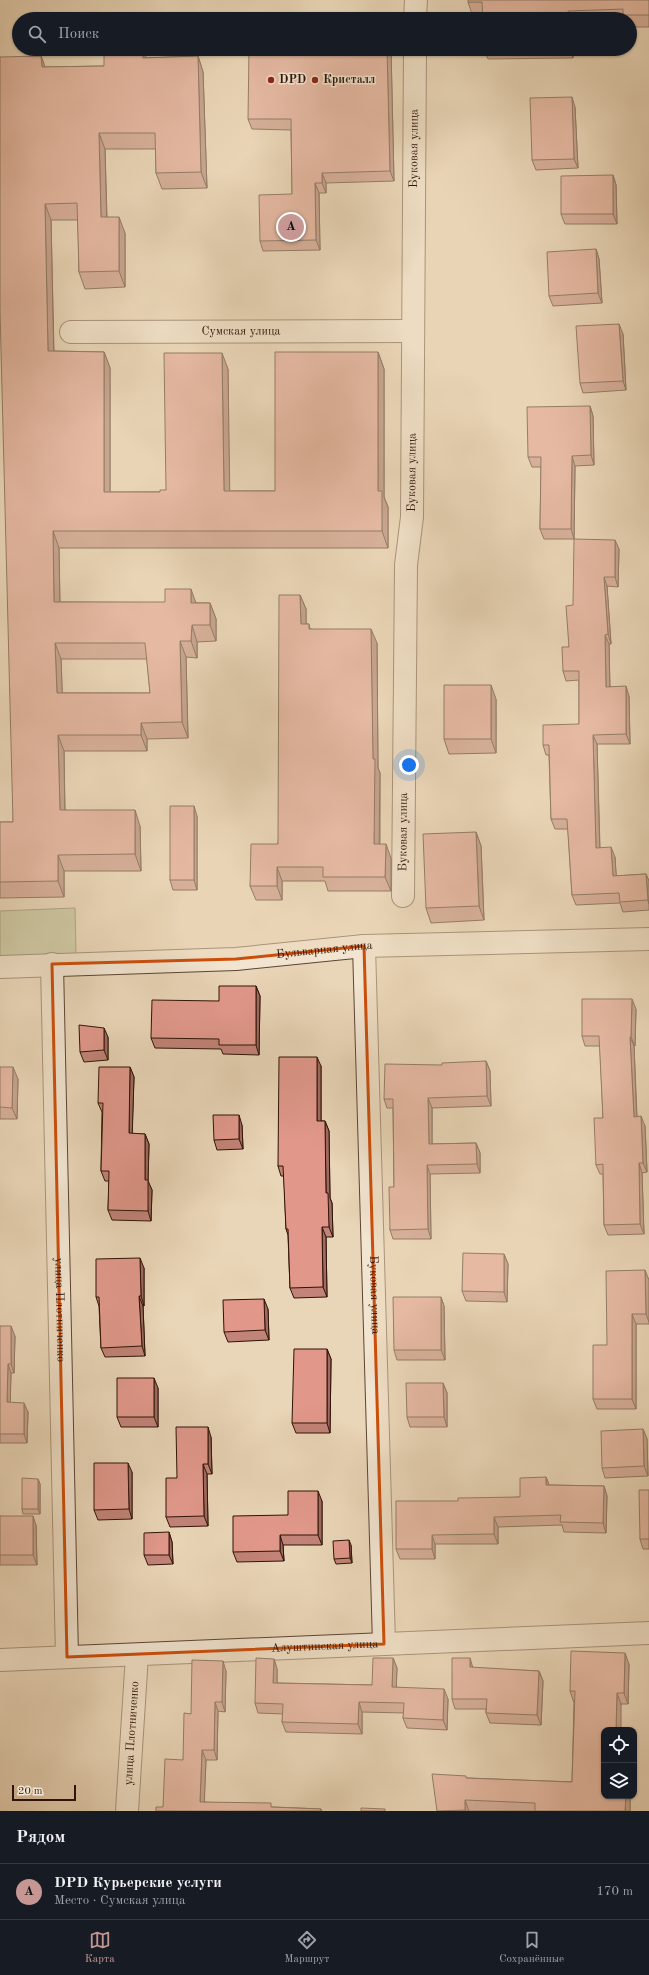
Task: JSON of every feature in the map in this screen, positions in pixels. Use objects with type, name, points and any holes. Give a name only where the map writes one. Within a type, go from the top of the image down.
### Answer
[{"type":"street","points":[[415,12],[416,0]]},
{"type":"street","name":"Буковая улица","points":[[403,896],[406,565],[412,517],[415,56]]},
{"type":"street","name":"Сумская улица","points":[[71,332],[412,331]]},
{"type":"street","name":"Бульварная улица","points":[[0,967],[52,964],[236,959],[364,946],[649,939]]},
{"type":"street","name":"Буковая улица","points":[[364,946],[384,1644]]},
{"type":"street","name":"улица Плотниченко","points":[[52,964],[67,1657]]},
{"type":"street","name":"Алуштинская улица","points":[[0,1660],[649,1633]]},
{"type":"street","name":"улица Плотниченко","points":[[127,1811],[137,1655]]},
{"type":"highlighted area","points":[[364,946],[384,1644],[67,1657],[52,964],[236,959]]},
{"type":"green space","points":[[75,908],[76,955],[0,959],[0,911]]},
{"type":"building","points":[[468,0],[649,0],[649,15],[637,15],[637,12],[623,12],[623,9],[568,12],[483,12],[482,2],[468,2]]},
{"type":"building","points":[[41,56],[42,67],[104,66],[104,56],[143,56],[143,58],[198,56],[201,172],[156,173],[155,133],[99,133],[101,217],[119,217],[119,271],[79,272],[77,203],[45,204],[48,351],[104,352],[104,492],[160,492],[160,490],[166,490],[164,353],[222,353],[224,491],[275,491],[275,352],[378,352],[378,491],[382,491],[382,531],[53,531],[54,602],[165,602],[165,589],[191,589],[191,603],[210,603],[210,625],[192,625],[191,641],[180,641],[182,722],[141,723],[141,735],[58,735],[60,810],[135,810],[135,854],[58,855],[58,881],[0,882],[0,822],[13,822],[0,310],[0,57]],"holes":[[[55,643],[145,643],[150,693],[57,693]]]},
{"type":"building","points":[[249,56],[387,56],[390,171],[322,173],[322,183],[315,183],[316,240],[260,241],[259,195],[292,194],[291,119],[248,119]]},
{"type":"building","points":[[572,97],[574,159],[532,160],[530,98]]},
{"type":"building","points":[[613,175],[613,214],[561,214],[561,176]]},
{"type":"building","points":[[596,249],[598,293],[549,296],[547,252]]},
{"type":"building","points":[[619,324],[623,381],[580,383],[576,326]]},
{"type":"building","points":[[590,406],[591,455],[572,456],[571,529],[540,529],[541,457],[528,457],[527,407]]},
{"type":"building","points":[[574,539],[615,540],[615,577],[604,577],[608,634],[605,635],[606,687],[626,686],[626,734],[593,735],[596,848],[611,847],[613,876],[646,874],[648,900],[620,902],[619,893],[572,895],[567,819],[551,819],[549,745],[543,745],[543,725],[579,724],[579,671],[563,671],[562,647],[569,647],[566,606],[573,605]]},
{"type":"building","points":[[279,595],[300,595],[301,624],[309,624],[309,629],[371,629],[373,759],[375,759],[374,844],[386,844],[385,877],[323,877],[323,867],[277,867],[277,886],[250,886],[251,844],[278,844]]},
{"type":"building","points":[[444,685],[491,685],[491,739],[444,739]]},
{"type":"building","points":[[170,806],[194,806],[194,880],[170,880]]},
{"type":"building","points":[[476,832],[479,906],[426,908],[423,834]]},
{"type":"building","points":[[219,986],[256,986],[256,1045],[219,1045],[219,1039],[151,1038],[152,1000],[219,1001]]},
{"type":"building","points":[[582,999],[632,999],[630,1037],[634,1117],[641,1116],[643,1163],[639,1163],[640,1224],[604,1225],[603,1164],[596,1165],[594,1118],[603,1118],[599,1036],[582,1036]]},
{"type":"building","points":[[79,1025],[104,1028],[104,1050],[80,1052]]},
{"type":"building","points":[[279,1057],[317,1057],[317,1121],[325,1121],[326,1193],[328,1193],[329,1227],[322,1227],[323,1287],[290,1288],[288,1229],[286,1229],[283,1166],[278,1166]]},
{"type":"building","points":[[486,1061],[487,1096],[428,1098],[429,1144],[476,1143],[477,1164],[427,1165],[428,1229],[390,1230],[389,1187],[394,1187],[393,1099],[384,1099],[385,1064],[442,1065],[442,1063]]},
{"type":"building","points":[[0,1067],[13,1067],[12,1108],[0,1107]]},
{"type":"building","points":[[99,1067],[130,1067],[129,1133],[145,1134],[145,1180],[148,1180],[148,1211],[108,1210],[109,1171],[101,1171],[103,1103],[98,1103]]},
{"type":"building","points":[[213,1115],[239,1115],[239,1139],[214,1140]]},
{"type":"building","points":[[463,1253],[504,1254],[504,1292],[462,1291]]},
{"type":"building","points":[[140,1258],[141,1296],[139,1296],[142,1346],[101,1348],[99,1297],[96,1297],[96,1259]]},
{"type":"building","points":[[645,1270],[646,1314],[632,1314],[632,1399],[593,1399],[593,1345],[607,1345],[606,1271]]},
{"type":"building","points":[[393,1297],[441,1297],[441,1350],[394,1350]]},
{"type":"building","points":[[264,1299],[265,1330],[224,1332],[223,1300]]},
{"type":"building","points":[[0,1326],[11,1326],[11,1364],[8,1364],[7,1402],[24,1403],[24,1434],[0,1434]]},
{"type":"building","points":[[294,1349],[327,1349],[327,1423],[292,1423]]},
{"type":"building","points":[[117,1378],[154,1378],[154,1417],[117,1417]]},
{"type":"building","points":[[406,1383],[443,1383],[444,1417],[407,1417]]},
{"type":"building","points":[[176,1427],[208,1427],[208,1464],[203,1464],[204,1516],[166,1517],[166,1478],[177,1478]]},
{"type":"building","points":[[643,1429],[644,1466],[602,1468],[601,1431]]},
{"type":"building","points":[[94,1463],[128,1463],[129,1509],[94,1510]]},
{"type":"building","points":[[546,1477],[546,1485],[604,1486],[603,1523],[560,1522],[561,1515],[494,1517],[494,1534],[432,1535],[432,1549],[396,1549],[396,1501],[458,1501],[458,1498],[520,1497],[520,1478]]},
{"type":"building","points":[[22,1478],[38,1479],[38,1509],[22,1509]]},
{"type":"building","points":[[639,1490],[649,1490],[649,1539],[640,1539]]},
{"type":"building","points":[[288,1491],[318,1491],[318,1535],[280,1535],[280,1551],[233,1552],[233,1516],[288,1515]]},
{"type":"building","points":[[0,1516],[33,1516],[33,1555],[0,1555]]},
{"type":"building","points":[[169,1532],[169,1555],[144,1555],[144,1533]]},
{"type":"building","points":[[349,1540],[350,1558],[334,1559],[333,1541]]},
{"type":"building","points":[[571,1651],[625,1653],[624,1693],[617,1693],[616,1727],[601,1727],[601,1799],[626,1799],[625,1811],[535,1811],[535,1803],[465,1800],[465,1810],[437,1811],[432,1774],[466,1776],[466,1778],[572,1782],[575,1691],[570,1691]]},
{"type":"building","points":[[256,1658],[274,1659],[273,1683],[372,1685],[373,1658],[393,1658],[392,1687],[444,1689],[443,1720],[403,1718],[404,1703],[359,1702],[358,1724],[282,1722],[283,1704],[255,1703]]},
{"type":"building","points":[[452,1658],[470,1658],[470,1667],[539,1671],[537,1715],[486,1713],[487,1699],[452,1699]]},
{"type":"building","points":[[192,1660],[223,1661],[222,1702],[215,1702],[214,1750],[202,1750],[200,1802],[271,1803],[271,1807],[321,1809],[321,1811],[156,1811],[156,1807],[163,1807],[165,1759],[183,1760],[184,1713],[191,1714]]},
{"type":"building","points":[[361,1808],[385,1809],[385,1811],[361,1811]]},
{"type":"place","name":"DPD","points":[[271,80]]},
{"type":"place","name":"Кристалл","points":[[315,80]]},
{"type":"place","name":"DPD Курьерские услуги","points":[[291,227]]}]
